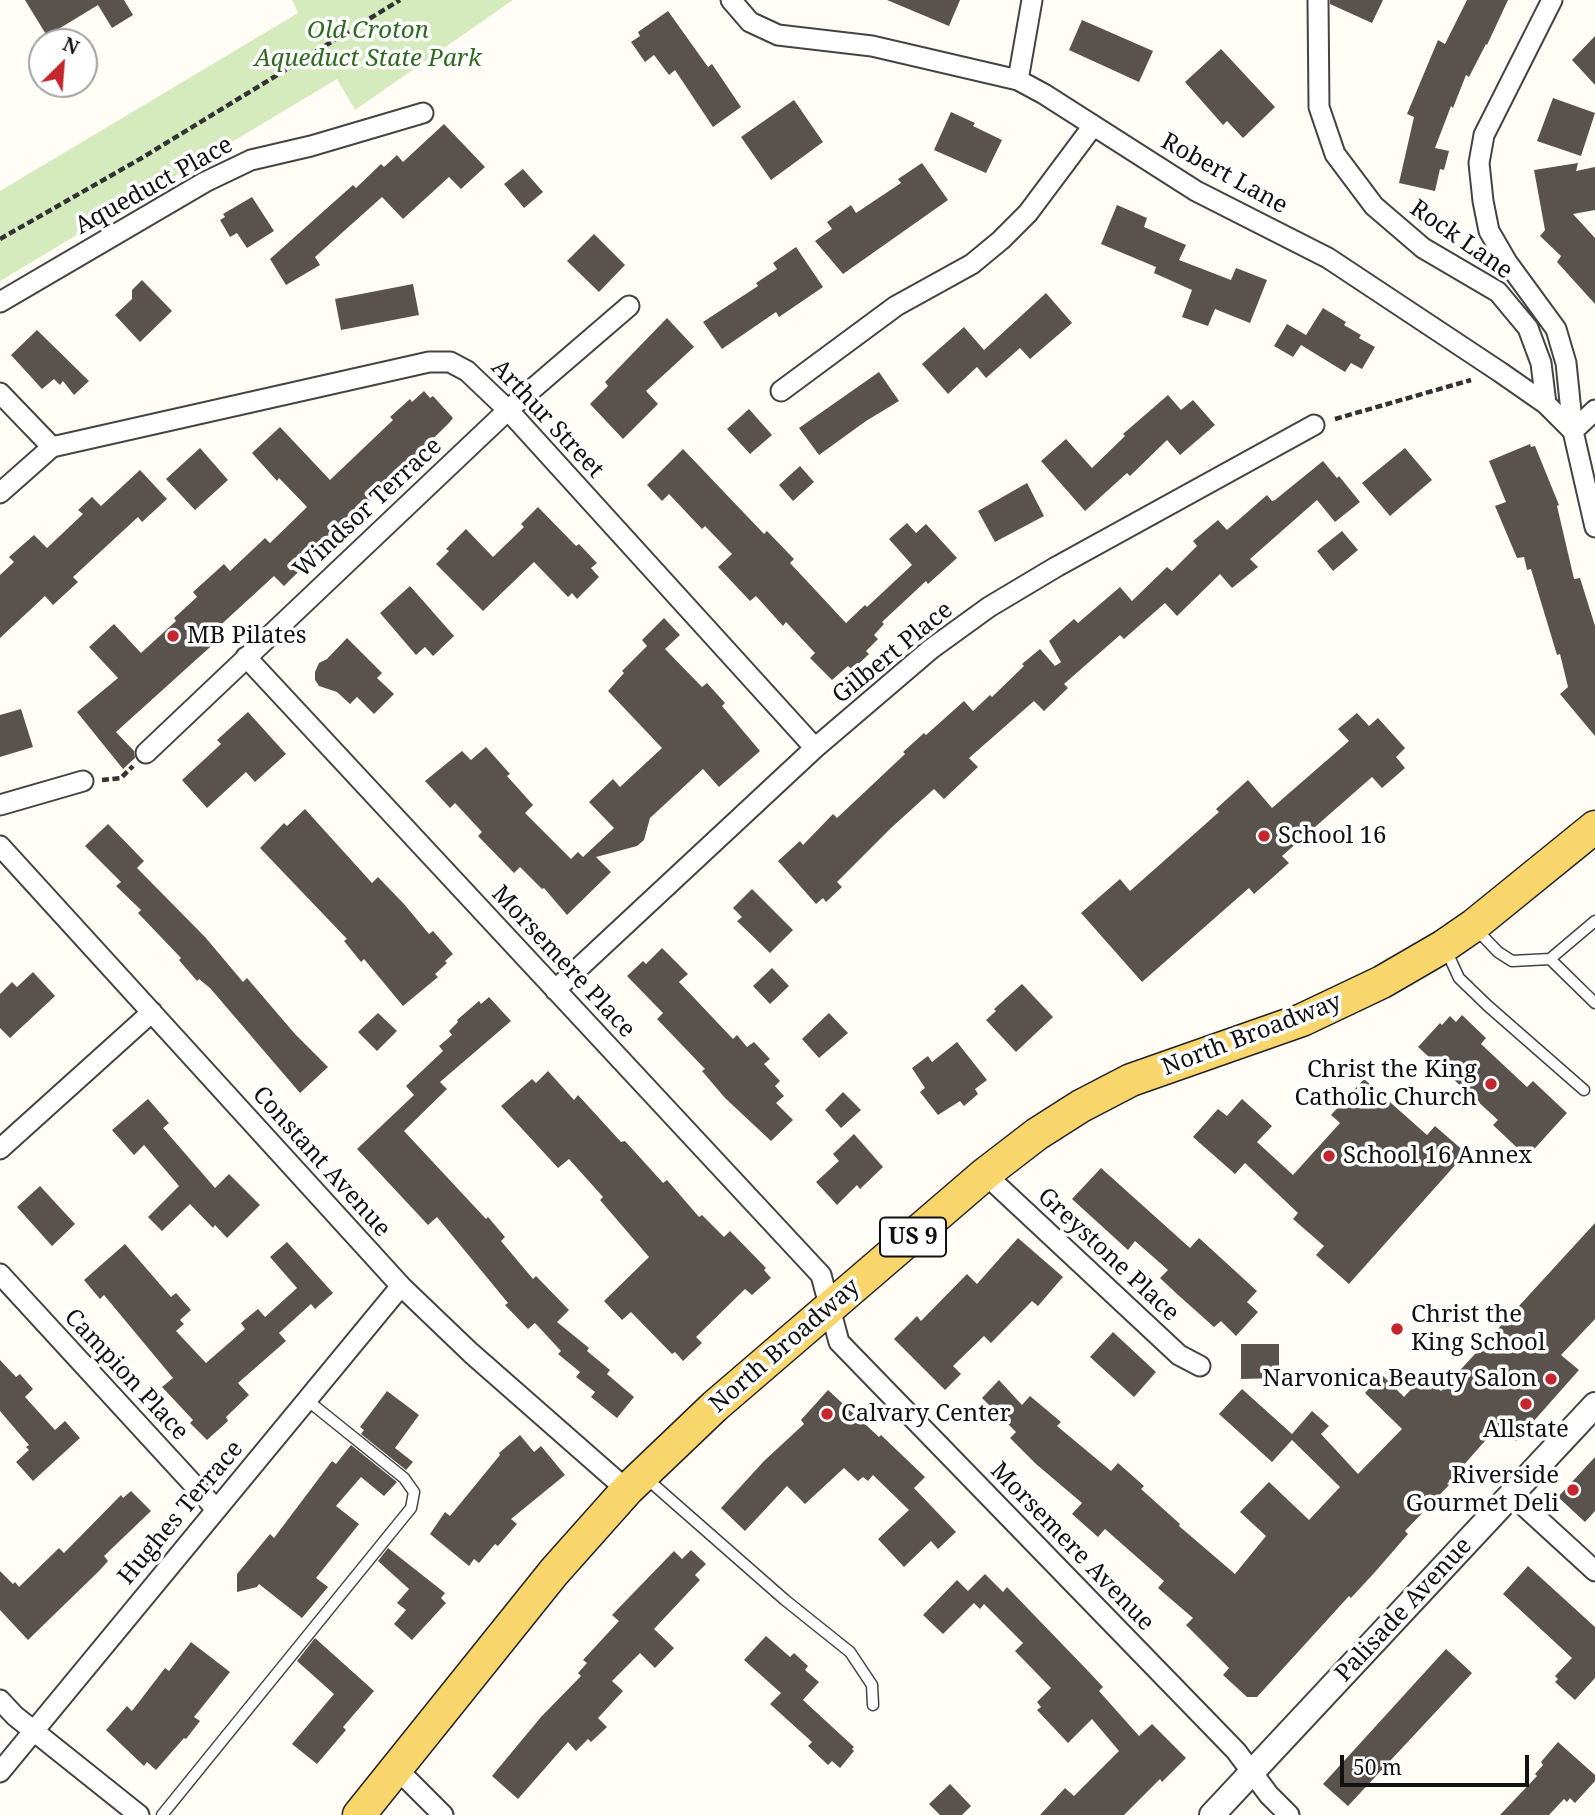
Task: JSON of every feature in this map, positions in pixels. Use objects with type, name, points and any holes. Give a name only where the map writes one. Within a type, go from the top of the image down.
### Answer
[{"type":"main road","name":"North Broadway","points":[[359,1815],[554,1572],[635,1483],[715,1406],[985,1174],[1037,1133],[1131,1080],[1302,1020],[1382,982],[1473,926],[1595,827]]},
{"type":"street","name":"Robert Lane","points":[[731,0],[750,22],[778,35],[872,46],[1018,80],[1196,191],[1328,258],[1546,404],[1573,431]]},
{"type":"street","points":[[1018,80],[1032,0]]},
{"type":"street","name":"Rock Lane","points":[[1318,0],[1320,107],[1335,154],[1374,206],[1423,248],[1498,292],[1528,328],[1541,363],[1546,404]]},
{"type":"street","points":[[1552,0],[1484,135],[1479,163],[1489,231],[1507,262],[1556,329],[1566,363],[1573,431],[1595,527]]},
{"type":"street","name":"Aqueduct Place","points":[[0,302],[205,182],[251,160],[311,146],[423,113]]},
{"type":"street","points":[[781,391],[895,306],[972,264],[1001,240],[1028,213],[1093,125]]},
{"type":"street","name":"Windsor Terrace","points":[[146,752],[508,410],[629,306]]},
{"type":"street","name":"Arthur Street","points":[[52,447],[429,362],[450,362],[467,371],[508,410],[815,748]]},
{"type":"street","points":[[0,393],[52,447],[0,493]]},
{"type":"street","points":[[1573,431],[1595,410]]},
{"type":"street","name":"Gilbert Place","points":[[555,990],[815,748],[931,649],[989,607],[1056,567],[1314,425]]},
{"type":"street","name":"Morsemere Place","points":[[246,657],[821,1275],[829,1308]]},
{"type":"street","points":[[0,805],[83,781]]},
{"type":"street","name":"Constant Avenue","points":[[0,846],[401,1286],[471,1353],[635,1483]]},
{"type":"street","points":[[0,1149],[152,1012]]},
{"type":"street","name":"Greystone Place","points":[[985,1174],[1179,1355],[1200,1366]]},
{"type":"street","name":"Campion Place","points":[[0,1274],[216,1508]]},
{"type":"street","name":"Hughes Terrace","points":[[0,1772],[401,1286]]},
{"type":"street","name":"Morsemere Avenue","points":[[829,1308],[839,1342],[1236,1751],[1269,1795],[1289,1815]]},
{"type":"street","name":"Palisade Avenue","points":[[1212,1815],[1595,1405]]},
{"type":"street","points":[[1512,1494],[1595,1571]]},
{"type":"street","points":[[0,1700],[15,1716],[139,1815]]},
{"type":"street","points":[[396,1768],[443,1815]]},
{"type":"lane","points":[[1473,926],[1498,952],[1512,961],[1550,959],[1595,921]]},
{"type":"lane","points":[[1444,946],[1459,978],[1584,1090]]},
{"type":"lane","points":[[1550,959],[1595,1003]]},
{"type":"lane","points":[[162,1815],[411,1508],[414,1492],[404,1478],[307,1400]]},
{"type":"lane","points":[[635,1483],[850,1652],[872,1685],[873,1705]]},
{"type":"path","points":[[0,239],[140,159],[400,0]]},
{"type":"path","points":[[1314,425],[1500,372]]},
{"type":"path","points":[[83,781],[121,778],[146,752]]},
{"type":"green space","name":"Old Croton Aqueduct State Park","points":[[292,0],[513,0],[355,110],[337,79],[0,281],[0,191],[298,13]]},
{"type":"building","points":[[25,0],[124,0],[133,15],[112,28],[98,5],[60,28],[42,28]]},
{"type":"building","points":[[887,0],[960,0],[949,26]]},
{"type":"building","points":[[1330,0],[1383,0],[1372,23],[1330,4]]},
{"type":"building","points":[[1467,0],[1508,0],[1487,45],[1469,77],[1466,75],[1453,108],[1451,106],[1435,148],[1449,151],[1444,170],[1440,169],[1435,191],[1399,183],[1414,117],[1407,114],[1438,40],[1445,44]]},
{"type":"building","points":[[668,11],[708,67],[712,64],[741,107],[713,127],[675,70],[669,75],[654,55],[645,62],[631,42],[640,36],[638,32]]},
{"type":"building","points":[[1082,20],[1153,51],[1139,82],[1069,50]]},
{"type":"building","points":[[1595,36],[1595,85],[1572,60]]},
{"type":"building","points":[[1221,49],[1275,107],[1243,138],[1227,121],[1223,125],[1185,82]]},
{"type":"building","points":[[1553,98],[1595,113],[1581,156],[1537,141]]},
{"type":"building","points":[[794,100],[823,142],[771,180],[741,137]]},
{"type":"building","points":[[951,112],[1002,140],[986,173],[934,150]]},
{"type":"building","points":[[444,124],[485,167],[461,189],[449,177],[403,219],[382,197],[315,257],[320,265],[286,285],[270,259],[353,185],[356,188],[381,164],[384,167],[397,155],[403,162]]},
{"type":"building","points":[[922,163],[948,200],[843,274],[815,241],[832,229],[827,222],[851,205],[856,213],[901,183],[898,179]]},
{"type":"building","points":[[1578,163],[1576,171],[1595,167],[1595,210],[1573,214],[1595,238],[1595,304],[1557,262],[1561,256],[1540,236],[1545,230],[1534,170]]},
{"type":"building","points":[[523,169],[543,192],[524,208],[504,184]]},
{"type":"building","points":[[252,197],[274,231],[247,248],[237,233],[230,237],[220,220],[225,217],[223,214]]},
{"type":"building","points":[[1117,205],[1147,218],[1144,227],[1186,245],[1179,260],[1231,280],[1236,268],[1267,280],[1250,323],[1215,309],[1208,326],[1182,317],[1192,290],[1154,273],[1156,267],[1101,244]]},
{"type":"building","points":[[594,234],[625,265],[599,292],[567,261]]},
{"type":"building","points":[[796,247],[823,287],[779,317],[776,312],[722,349],[703,322],[758,286],[756,283],[777,269],[773,263]]},
{"type":"building","points":[[142,280],[172,311],[140,342],[115,315],[132,299],[132,290]]},
{"type":"building","points":[[413,284],[419,315],[341,330],[335,299]]},
{"type":"building","points":[[1046,293],[1072,323],[1030,359],[1020,348],[986,378],[977,367],[948,394],[922,364],[964,327],[984,350]]},
{"type":"building","points":[[1323,308],[1346,322],[1344,325],[1361,335],[1359,338],[1375,347],[1362,369],[1351,363],[1345,372],[1301,345],[1293,357],[1274,346],[1287,324],[1306,335]]},
{"type":"building","points":[[667,318],[694,347],[646,391],[658,404],[623,439],[590,404],[608,386],[605,382]]},
{"type":"building","points":[[37,330],[89,381],[74,395],[63,381],[60,385],[54,379],[42,389],[11,355]]},
{"type":"building","points":[[879,372],[899,401],[819,455],[799,428]]},
{"type":"building","points":[[424,391],[430,398],[433,396],[453,418],[284,586],[274,576],[213,632],[219,639],[116,732],[134,751],[135,758],[123,769],[77,712],[118,678],[89,647],[114,624],[141,653],[176,621],[174,618],[197,597],[193,592],[224,564],[230,571],[265,538],[270,543],[307,507],[279,478],[277,481],[252,453],[280,427],[330,480],[393,420],[390,417],[410,399],[412,402]]},
{"type":"building","points":[[1168,395],[1181,410],[1193,400],[1215,425],[1180,455],[1167,440],[1130,476],[1127,473],[1085,511],[1041,461],[1066,439],[1092,468],[1125,436],[1123,434]]},
{"type":"building","points":[[749,409],[772,435],[750,454],[727,429]]},
{"type":"building","points":[[1530,444],[1531,447],[1535,446],[1559,505],[1557,506],[1574,579],[1580,578],[1595,626],[1595,736],[1560,694],[1568,687],[1560,654],[1557,655],[1531,569],[1527,570],[1524,557],[1517,558],[1495,506],[1506,502],[1489,461]]},
{"type":"building","points":[[200,448],[228,480],[195,510],[166,479]]},
{"type":"building","points":[[1405,448],[1432,480],[1390,516],[1362,483]]},
{"type":"building","points":[[683,449],[764,534],[767,531],[794,559],[790,563],[846,623],[912,565],[889,539],[907,523],[916,533],[926,524],[957,558],[928,584],[926,581],[882,622],[884,624],[874,635],[878,639],[866,651],[869,654],[852,670],[848,666],[832,680],[810,658],[815,653],[786,622],[783,626],[756,596],[750,601],[718,567],[732,554],[705,526],[702,529],[669,494],[662,501],[647,485]]},
{"type":"building","points":[[1323,461],[1360,502],[1335,522],[1317,500],[1250,559],[1258,567],[1232,588],[1220,574],[1177,616],[1165,603],[1124,639],[1120,635],[1064,684],[1068,688],[1044,711],[1034,701],[969,758],[978,767],[944,799],[934,789],[891,828],[837,882],[842,887],[826,902],[823,898],[816,904],[778,861],[800,841],[803,845],[833,814],[837,818],[905,754],[903,752],[964,701],[973,711],[990,695],[992,697],[1024,666],[1022,664],[1040,649],[1055,666],[1061,662],[1049,641],[1074,619],[1078,623],[1120,587],[1132,601],[1167,567],[1172,571],[1197,546],[1193,541],[1218,520],[1227,530],[1267,495],[1272,501],[1275,500]]},
{"type":"building","points":[[800,466],[814,482],[793,501],[779,485]]},
{"type":"building","points":[[140,470],[167,499],[142,522],[138,517],[73,577],[78,582],[53,605],[45,596],[0,638],[0,575],[14,562],[9,557],[34,535],[47,548],[83,514],[78,510],[92,497],[101,506]]},
{"type":"building","points":[[1027,483],[1044,516],[995,542],[978,511]]},
{"type":"building","points":[[538,507],[576,546],[579,544],[597,563],[591,568],[599,577],[577,599],[572,593],[568,597],[534,562],[483,611],[436,564],[449,551],[446,549],[466,529],[493,557],[524,527],[521,524]]},
{"type":"building","points":[[1342,531],[1358,550],[1333,571],[1317,551]]},
{"type":"building","points":[[410,586],[454,636],[433,656],[425,647],[416,655],[380,613]]},
{"type":"building","points":[[664,618],[680,635],[665,649],[702,687],[707,683],[725,703],[722,706],[760,751],[719,787],[703,769],[650,818],[644,840],[637,846],[596,857],[611,872],[567,915],[544,888],[520,867],[514,873],[478,836],[482,832],[455,803],[450,808],[425,781],[462,751],[471,760],[486,747],[533,805],[525,813],[571,859],[578,852],[583,857],[614,828],[589,802],[613,779],[620,787],[662,748],[608,691],[624,673],[622,671],[647,646],[642,640]]},
{"type":"building","points":[[347,638],[382,673],[377,678],[394,694],[374,714],[357,697],[350,704],[337,692],[319,686],[315,680],[319,663],[327,659]]},
{"type":"building","points":[[21,709],[33,747],[0,757],[0,715]]},
{"type":"building","points":[[248,712],[286,754],[255,782],[246,772],[207,808],[182,780],[221,744],[217,740]]},
{"type":"building","points":[[1357,713],[1369,726],[1378,718],[1405,748],[1396,757],[1405,768],[1382,788],[1372,777],[1282,856],[1289,863],[1254,894],[1249,888],[1142,982],[1081,913],[1120,879],[1130,891],[1219,812],[1216,809],[1248,780],[1272,808],[1349,741],[1338,729]]},
{"type":"building","points":[[305,809],[372,883],[378,877],[429,934],[433,931],[453,954],[435,974],[438,977],[403,1006],[364,959],[361,962],[344,941],[347,939],[260,848],[284,823],[287,826]]},
{"type":"building","points":[[108,824],[144,861],[137,868],[205,937],[243,982],[247,978],[295,1034],[328,1067],[300,1093],[210,988],[199,979],[197,981],[179,960],[181,958],[138,913],[141,910],[116,886],[121,882],[85,846]]},
{"type":"building","points":[[752,889],[793,930],[770,953],[737,921],[742,917],[733,908]]},
{"type":"building","points":[[662,948],[688,974],[679,982],[733,1039],[737,1035],[747,1047],[754,1042],[770,1059],[764,1064],[780,1081],[775,1086],[784,1096],[776,1103],[793,1120],[771,1141],[725,1098],[702,1071],[705,1069],[657,1019],[663,1013],[627,976],[643,961],[646,964]]},
{"type":"building","points":[[772,968],[789,986],[770,1004],[753,986]]},
{"type":"building","points":[[33,972],[55,996],[10,1038],[0,1028],[0,994],[12,982],[17,987]]},
{"type":"building","points":[[1022,984],[1053,1017],[1016,1052],[986,1020],[996,1011],[994,1009]]},
{"type":"building","points":[[489,997],[511,1021],[440,1082],[447,1089],[404,1131],[486,1219],[488,1217],[505,1237],[501,1241],[533,1279],[536,1276],[569,1310],[557,1322],[589,1348],[587,1351],[610,1370],[607,1374],[634,1397],[617,1418],[591,1397],[595,1392],[576,1377],[580,1372],[558,1354],[561,1351],[535,1323],[528,1329],[505,1305],[508,1303],[437,1217],[428,1225],[357,1149],[414,1095],[406,1086],[443,1051],[439,1046],[452,1035],[449,1031],[457,1020],[479,1001],[481,1004]]},
{"type":"building","points":[[378,1013],[397,1031],[377,1051],[358,1032]]},
{"type":"building","points":[[829,1013],[848,1033],[819,1058],[802,1039]]},
{"type":"building","name":"Christ the King Catholic Church","points":[[1462,1015],[1486,1038],[1481,1044],[1527,1087],[1533,1081],[1567,1113],[1527,1157],[1493,1125],[1498,1120],[1418,1047],[1440,1023],[1442,1025],[1450,1016],[1456,1022]]},
{"type":"building","points":[[957,1042],[987,1080],[975,1089],[978,1094],[964,1106],[960,1101],[938,1115],[920,1092],[925,1088],[912,1068],[928,1056],[932,1062]]},
{"type":"building","points":[[548,1071],[574,1100],[578,1095],[663,1183],[667,1180],[699,1217],[702,1215],[724,1237],[730,1231],[766,1268],[764,1270],[771,1278],[752,1295],[745,1289],[696,1337],[702,1343],[683,1361],[675,1352],[672,1354],[631,1312],[622,1320],[604,1301],[649,1257],[600,1200],[603,1197],[569,1159],[558,1168],[501,1106],[532,1079],[536,1083]]},
{"type":"building","points":[[1364,1079],[1427,1135],[1435,1126],[1466,1153],[1349,1284],[1316,1255],[1324,1246],[1293,1219],[1298,1213],[1245,1163],[1235,1174],[1193,1137],[1218,1109],[1227,1116],[1242,1099],[1272,1126],[1257,1142],[1293,1175],[1340,1123],[1331,1115]]},
{"type":"building","points":[[843,1092],[861,1110],[841,1128],[825,1110]]},
{"type":"building","points":[[148,1099],[169,1123],[163,1128],[215,1188],[229,1174],[260,1205],[227,1238],[215,1225],[213,1228],[190,1204],[162,1231],[148,1217],[179,1186],[144,1145],[134,1155],[112,1130]]},
{"type":"building","points":[[854,1134],[883,1167],[860,1189],[857,1185],[837,1205],[816,1182],[839,1161],[833,1154]]},
{"type":"building","points":[[1101,1168],[1190,1248],[1199,1238],[1257,1291],[1247,1302],[1258,1312],[1236,1336],[1221,1321],[1214,1327],[1177,1294],[1160,1278],[1168,1270],[1135,1241],[1128,1250],[1072,1199]]},
{"type":"building","points":[[40,1186],[75,1224],[52,1246],[17,1207]]},
{"type":"building","points":[[1595,1223],[1595,1319],[1561,1355],[1579,1370],[1516,1441],[1499,1425],[1447,1484],[1449,1485],[1405,1531],[1408,1534],[1375,1572],[1351,1598],[1349,1596],[1257,1697],[1247,1697],[1223,1675],[1229,1668],[1186,1625],[1193,1618],[1158,1588],[1164,1581],[1105,1529],[1098,1537],[1072,1514],[1082,1503],[1010,1438],[1016,1432],[982,1398],[999,1380],[1022,1405],[1030,1396],[1061,1422],[1057,1426],[1111,1471],[1118,1463],[1144,1486],[1141,1489],[1180,1524],[1179,1526],[1235,1574],[1266,1536],[1240,1512],[1269,1482],[1309,1520],[1340,1487],[1292,1440],[1272,1462],[1219,1414],[1242,1389],[1292,1434],[1312,1411],[1329,1426],[1321,1434],[1358,1474],[1402,1429],[1365,1393],[1382,1375],[1404,1397],[1423,1376],[1441,1391]]},
{"type":"building","points":[[1018,1238],[1063,1277],[1038,1306],[1032,1301],[991,1343],[984,1336],[953,1366],[961,1374],[945,1390],[894,1339],[917,1316],[921,1321],[967,1274],[977,1284]]},
{"type":"building","points":[[287,1242],[333,1293],[315,1309],[311,1304],[279,1333],[286,1341],[238,1383],[249,1395],[226,1417],[228,1421],[207,1440],[190,1423],[193,1420],[162,1387],[173,1378],[104,1295],[100,1299],[84,1280],[125,1244],[171,1297],[176,1293],[191,1310],[180,1320],[184,1324],[176,1331],[206,1363],[245,1329],[241,1323],[258,1309],[265,1317],[297,1288],[270,1257]]},
{"type":"building","points":[[1113,1332],[1156,1372],[1134,1397],[1090,1357]]},
{"type":"building","points":[[1241,1344],[1279,1344],[1279,1378],[1241,1379]]},
{"type":"building","points":[[0,1360],[16,1377],[20,1374],[33,1389],[25,1397],[55,1430],[65,1421],[80,1438],[33,1481],[16,1462],[29,1450],[26,1447],[29,1445],[0,1411]]},
{"type":"building","points":[[828,1390],[925,1477],[914,1488],[956,1532],[938,1549],[931,1541],[904,1567],[878,1539],[909,1510],[873,1475],[868,1481],[863,1477],[858,1481],[844,1468],[805,1504],[787,1486],[745,1531],[721,1508],[764,1461],[804,1424],[801,1420]]},
{"type":"building","points":[[387,1391],[419,1415],[395,1448],[413,1462],[406,1470],[361,1434],[364,1430],[360,1427]]},
{"type":"building","points":[[520,1435],[534,1452],[541,1446],[565,1475],[511,1519],[517,1524],[498,1546],[495,1544],[479,1563],[474,1559],[469,1566],[430,1534],[445,1512],[450,1516],[499,1453]]},
{"type":"building","points":[[351,1445],[397,1482],[384,1496],[361,1477],[336,1506],[359,1524],[316,1578],[328,1587],[302,1618],[259,1584],[257,1587],[237,1592],[237,1574],[270,1534],[274,1538],[332,1461],[336,1464]]},
{"type":"building","points":[[1595,1457],[1595,1511],[1585,1522],[1558,1497]]},
{"type":"building","points":[[131,1491],[151,1511],[104,1556],[108,1561],[99,1571],[28,1640],[0,1610],[0,1571],[19,1587],[59,1548],[64,1553],[121,1495],[123,1498]]},
{"type":"building","points":[[388,1548],[445,1593],[441,1598],[446,1603],[412,1640],[394,1624],[406,1610],[397,1603],[409,1589],[378,1561]]},
{"type":"building","points":[[691,1550],[706,1564],[695,1575],[700,1580],[654,1629],[674,1648],[655,1668],[640,1653],[612,1681],[623,1691],[598,1718],[607,1727],[591,1742],[588,1739],[576,1751],[568,1742],[518,1799],[492,1776],[541,1717],[581,1676],[578,1673],[587,1663],[583,1660],[619,1621],[612,1615],[674,1551],[682,1559]]},
{"type":"building","points":[[1528,1566],[1595,1627],[1595,1678],[1575,1700],[1555,1682],[1558,1679],[1555,1676],[1572,1658],[1503,1594]]},
{"type":"building","points":[[985,1574],[1003,1592],[1007,1587],[1089,1672],[1103,1687],[1099,1691],[1139,1736],[1152,1724],[1186,1758],[1162,1782],[1160,1779],[1124,1815],[1040,1815],[1065,1788],[1074,1796],[1119,1751],[1092,1719],[1068,1743],[1037,1710],[1041,1707],[1037,1702],[1051,1688],[1015,1651],[1023,1643],[984,1604],[980,1609],[974,1603],[943,1634],[923,1615],[957,1580],[968,1591]]},
{"type":"building","points":[[766,1636],[790,1657],[794,1653],[808,1666],[805,1670],[819,1682],[803,1700],[854,1747],[854,1751],[840,1768],[832,1761],[828,1765],[808,1746],[812,1742],[770,1704],[781,1693],[744,1660]]},
{"type":"building","points":[[315,1638],[374,1691],[343,1727],[346,1730],[317,1764],[292,1744],[334,1694],[297,1661]]},
{"type":"building","points":[[191,1642],[230,1672],[194,1717],[200,1721],[156,1770],[147,1762],[144,1766],[106,1730],[127,1706],[132,1711],[165,1668],[169,1671]]},
{"type":"building","points":[[1446,1649],[1472,1673],[1348,1806],[1323,1784]]},
{"type":"building","points":[[1558,1742],[1595,1775],[1595,1781],[1575,1803],[1570,1798],[1567,1802],[1564,1799],[1549,1815],[1500,1815],[1537,1776],[1535,1774],[1543,1765],[1541,1762]]},
{"type":"building","points":[[950,1784],[971,1806],[962,1815],[940,1815],[929,1804]]},
{"type":"place","name":"MB Pilates","points":[[173,636]]},
{"type":"place","name":"School 16","points":[[1264,836]]},
{"type":"place","name":"Christ the King Catholic Church","points":[[1491,1084]]},
{"type":"place","name":"School 16 Annex","points":[[1329,1156]]},
{"type":"place","name":"Christ the King School","points":[[1397,1329]]},
{"type":"place","name":"Narvonica Beauty Salon","points":[[1551,1379]]},
{"type":"place","name":"Allstate","points":[[1526,1404]]},
{"type":"place","name":"Calvary Center","points":[[827,1414]]},
{"type":"place","name":"Riverside Gourmet Deli","points":[[1573,1490]]}]
